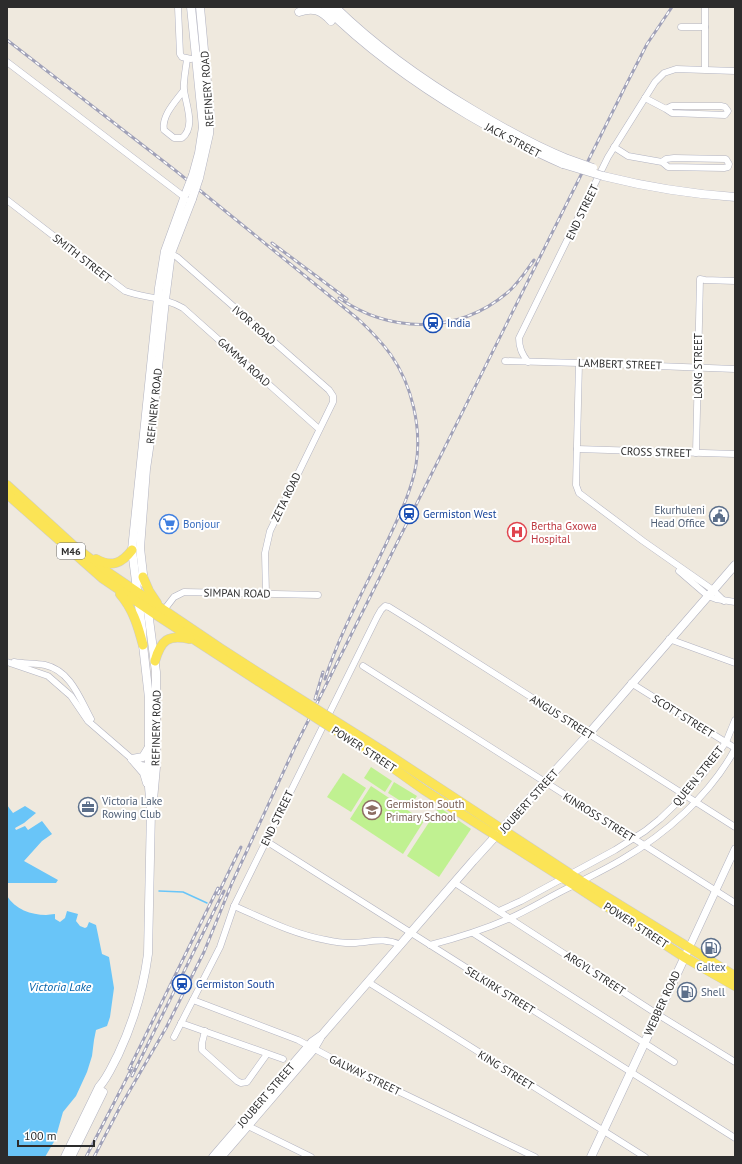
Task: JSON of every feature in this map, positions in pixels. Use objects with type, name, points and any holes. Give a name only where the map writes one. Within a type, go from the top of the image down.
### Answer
[{"type":"main road","name":"REFINERY ROAD","points":[[191,7],[192,59],[201,101],[203,127],[206,134]]},
{"type":"main road","name":"REFINERY ROAD","points":[[151,810],[154,794],[153,767],[156,686],[155,661],[146,628],[140,548],[151,400],[161,300],[168,252],[196,177],[199,153],[206,134],[210,114],[200,7]]},
{"type":"main road","name":"JACK STREET","points":[[325,7],[348,30],[410,78],[435,96],[503,136],[564,161],[660,189],[693,194],[735,196]]},
{"type":"main road","name":"JACK STREET","points":[[335,7],[385,51],[420,77],[530,146]]},
{"type":"main road","points":[[299,12],[309,9],[320,11],[342,30],[363,42]]},
{"type":"main road","name":"REFINERY ROAD","points":[[138,593],[132,550],[148,435]]},
{"type":"main road","name":"POWER STREET","points":[[7,485],[74,546],[106,571],[138,593],[148,609],[161,611],[194,639],[260,678],[381,755],[567,876],[684,957],[735,986]]},
{"type":"main road","name":"POWER STREET","points":[[7,494],[70,550],[115,587],[161,611],[220,648],[260,678]]},
{"type":"main road","points":[[74,546],[100,562],[110,564],[123,560],[132,550]]},
{"type":"main road","name":"JOUBERT STREET","points":[[221,1157],[245,1125],[368,982],[545,783],[735,565]]},
{"type":"main road","points":[[143,577],[151,595],[161,611]]},
{"type":"main road","points":[[115,587],[128,602],[134,615],[143,645]]},
{"type":"main road","name":"REFINERY ROAD","points":[[106,1080],[133,1020],[143,986],[148,954],[151,810],[149,787],[153,767],[150,744],[149,698],[143,645],[148,609]]},
{"type":"main road","points":[[155,661],[161,645],[168,639],[183,637],[194,639]]},
{"type":"main road","points":[[149,787],[144,773],[132,760],[143,757],[150,744]]},
{"type":"main road","name":"POWER STREET","points":[[577,883],[735,976]]},
{"type":"main road","name":"WEBBER ROAD","points":[[591,1157],[689,948]]},
{"type":"main road","points":[[65,1157],[99,1087],[106,1080]]},
{"type":"main road","points":[[71,1157],[104,1089],[106,1080]]},
{"type":"main road","name":"JOUBERT STREET","points":[[213,1157],[245,1125]]},
{"type":"street","points":[[178,7],[180,54],[182,57],[205,59]]},
{"type":"street","points":[[706,7],[705,69],[735,70]]},
{"type":"street","points":[[681,27],[705,27]]},
{"type":"street","points":[[184,90],[189,127],[182,138],[174,138],[164,130],[164,123],[168,113],[184,90],[192,59]]},
{"type":"street","points":[[7,62],[188,198]]},
{"type":"street","name":"END STREET","points":[[528,362],[519,348],[519,338],[614,147],[655,82],[668,71],[684,68],[705,69]]},
{"type":"street","points":[[645,98],[672,113],[725,115],[728,111],[726,107],[721,106],[672,106],[666,109]]},
{"type":"street","points":[[614,147],[628,156],[662,162],[668,167],[724,168],[728,167],[729,164],[726,159]]},
{"type":"street","points":[[662,162],[666,158],[735,159]]},
{"type":"street","name":"SMITH STREET","points":[[7,200],[117,285],[134,294],[161,300]]},
{"type":"street","name":"IVOR ROAD","points":[[168,252],[329,390],[333,399],[331,406]]},
{"type":"street","name":"LONG STREET","points":[[696,453],[698,398],[697,367],[701,280],[735,281]]},
{"type":"street","name":"GAMMA ROAD","points":[[161,300],[180,306],[319,429]]},
{"type":"street","name":"LAMBERT STREET","points":[[505,362],[579,363],[735,369]]},
{"type":"street","points":[[579,363],[576,485],[579,493],[710,593],[724,601],[735,602]]},
{"type":"street","name":"ZETA ROAD","points":[[266,594],[266,553],[270,531],[331,406]]},
{"type":"street","name":"CROSS STREET","points":[[577,449],[735,454]]},
{"type":"street","name":"SIMPAN ROAD","points":[[161,611],[174,597],[184,592],[318,595]]},
{"type":"street","name":"END STREET","points":[[174,1037],[220,947],[234,906],[377,617],[383,608],[389,607]]},
{"type":"street","name":"ANGUS STREET","points":[[389,607],[735,827]]},
{"type":"street","points":[[669,639],[735,663]]},
{"type":"street","points":[[7,658],[18,663],[40,664],[53,668],[71,683],[80,695],[94,725]]},
{"type":"street","points":[[7,662],[43,674],[65,690],[71,696],[88,721],[132,760],[141,765],[153,767]]},
{"type":"street","name":"KINROSS STREET","points":[[363,666],[735,903]]},
{"type":"street","points":[[65,690],[71,683]]},
{"type":"street","name":"SCOTT STREET","points":[[631,683],[735,749]]},
{"type":"street","name":"QUEEN STREET","points":[[498,912],[522,901],[567,876],[633,838],[660,819],[685,795],[704,773],[726,742],[735,720]]},
{"type":"street","name":"QUEEN STREET","points":[[430,946],[473,933],[510,919],[622,860],[675,822],[696,802],[727,764],[735,749]]},
{"type":"street","name":"SELKIRK STREET","points":[[266,841],[735,1138]]},
{"type":"street","name":"WEBBER ROAD","points":[[689,948],[735,849]]},
{"type":"street","name":"ARGYL STREET","points":[[455,883],[657,1014],[735,1062]]},
{"type":"street","points":[[234,906],[286,929],[326,940],[352,943],[381,939],[391,940],[401,945]]},
{"type":"street","points":[[473,933],[674,1062]]},
{"type":"street","name":"KING STREET","points":[[368,982],[645,1157]]},
{"type":"street","name":"GALWAY STREET","points":[[193,1000],[298,1040],[311,1048],[535,1157]]},
{"type":"street","points":[[181,1023],[283,1059]]},
{"type":"street","points":[[205,1031],[202,1050],[241,1083],[247,1082],[267,1054]]},
{"type":"street","points":[[245,1125],[311,1157]]},
{"type":"green space","points":[[371,767],[392,781],[385,792],[364,778]]},
{"type":"green space","points":[[343,773],[366,788],[351,812],[327,797]]},
{"type":"green space","points":[[394,782],[417,796],[410,807],[388,793]]},
{"type":"green space","points":[[371,786],[424,821],[403,854],[350,819]]},
{"type":"green space","points":[[439,807],[471,829],[439,877],[407,856]]},
{"type":"water","points":[[7,805],[13,813],[25,806],[36,813],[15,828],[16,830],[25,826],[28,830],[42,821],[52,834],[42,841],[24,861],[58,880],[56,883],[7,883]]},
{"type":"water","name":"Victoria Lake","points":[[7,896],[10,901],[19,908],[29,912],[40,915],[55,914],[55,919],[60,922],[65,918],[67,911],[78,914],[76,921],[80,926],[85,928],[89,922],[96,925],[102,954],[109,957],[114,988],[110,1017],[107,1026],[96,1030],[92,1056],[87,1072],[76,1096],[63,1112],[55,1140],[45,1157],[7,1157]]},
{"type":"waterway","points":[[159,891],[183,892],[207,903]]},
{"type":"railway","points":[[94,1157],[119,1109],[166,1028],[204,952],[232,883],[294,749],[625,87],[647,44],[672,7]]},
{"type":"railway","points":[[7,40],[176,171],[358,319],[391,355],[405,380],[414,407],[418,436],[418,451],[414,475],[386,544],[345,627],[325,679]]},
{"type":"railway","points":[[272,243],[347,299]]},
{"type":"railway","points":[[339,298],[359,310],[380,318],[402,323],[424,324],[446,322],[467,316],[488,306],[507,293],[518,282],[534,260]]},
{"type":"railway","points":[[315,699],[323,672]]},
{"type":"railway","points":[[218,894],[241,847]]},
{"type":"railway","points":[[129,1069],[218,888]]},
{"type":"railway","points":[[132,1076],[224,891]]},
{"type":"railway","points":[[86,1157],[132,1068]]},
{"type":"place","name":"India","points":[[433,323]]},
{"type":"place","name":"Germiston West","points":[[409,514]]},
{"type":"place","name":"Ekurhuleni Head Office","points":[[719,516]]},
{"type":"place","name":"Bonjour","points":[[169,524]]},
{"type":"place","name":"Bertha Gxowa Hospital","points":[[517,532]]},
{"type":"place","name":"Victoria Lake Rowing Club","points":[[88,807]]},
{"type":"place","name":"Germiston South Primary School","points":[[372,810]]},
{"type":"place","name":"Caltex","points":[[711,948]]},
{"type":"place","name":"Germiston South","points":[[182,984]]},
{"type":"place","name":"Shell","points":[[687,992]]}]
